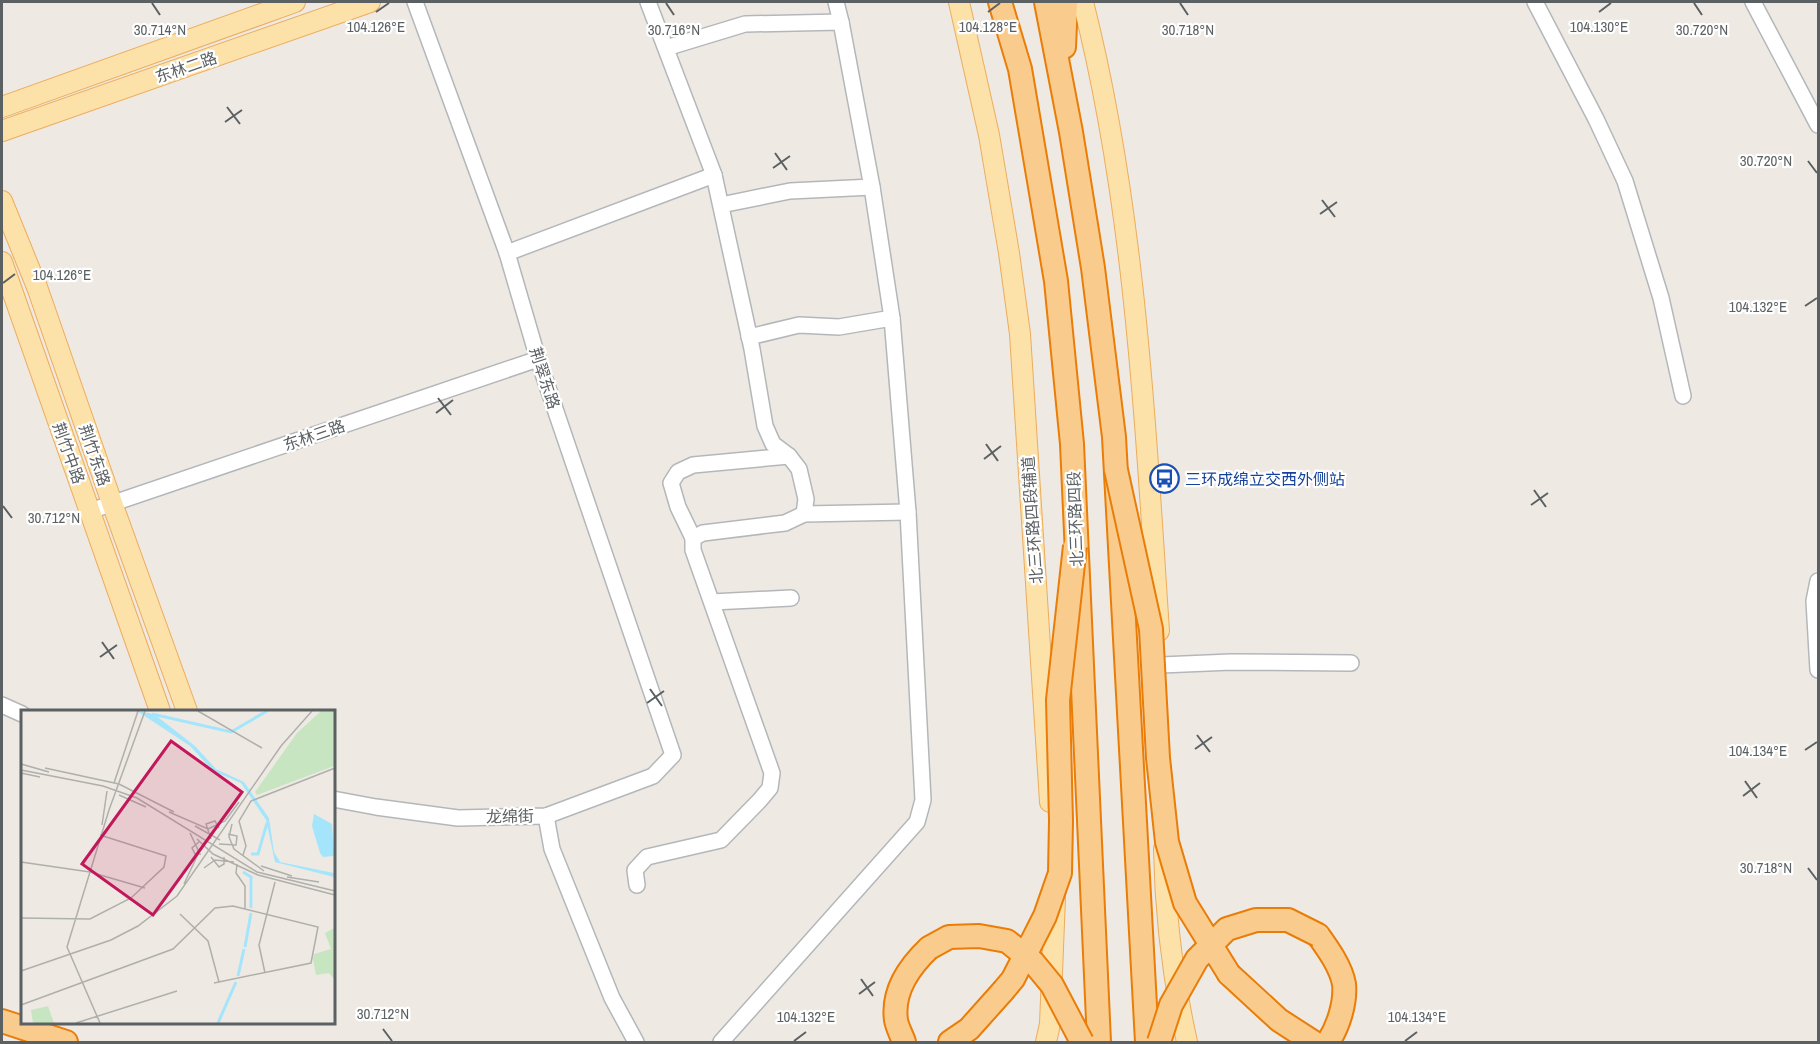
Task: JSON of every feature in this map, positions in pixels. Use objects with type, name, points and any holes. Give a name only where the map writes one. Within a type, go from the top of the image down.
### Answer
[{"type":"highway","points":[[991,2],[1011,36]]},
{"type":"highway","name":"北三环路四段","points":[[1000,2],[1020,69],[1056,281],[1072,444],[1099,1042]]},
{"type":"highway","points":[[1046,2],[1071,132],[1093,268],[1114,437],[1147,1042]]},
{"type":"highway","points":[[1066,2],[1063,34],[1071,132]]},
{"type":"highway","points":[[1116,470],[1151,629],[1158,758],[1167,842],[1185,903],[1229,974],[1279,1020],[1313,1042]]},
{"type":"highway","points":[[950,1042],[969,1029],[1013,980],[1045,916],[1060,873],[1058,700],[1076,546]]},
{"type":"highway","points":[[1159,1042],[1171,1005],[1197,959],[1227,929],[1256,920],[1288,920],[1318,935],[1333,956],[1344,984],[1342,1006],[1335,1032],[1328,1042]]},
{"type":"highway","points":[[904,1042],[896,1021],[897,992],[912,965],[929,948],[949,937],[969,936],[1007,941],[1033,962],[1052,985],[1082,1042]]},
{"type":"highway","points":[[2,1021],[66,1042]]},
{"type":"main road","name":"东林二路","points":[[2,107],[296,2]]},
{"type":"main road","name":"东林二路","points":[[2,131],[370,2]]},
{"type":"main road","name":"北三环路四段辅道","points":[[959,2],[988,135],[1009,253],[1020,334],[1055,901],[1050,1024],[1046,1042]]},
{"type":"main road","points":[[1083,2],[1101,70],[1125,226],[1141,375],[1161,665],[1167,915],[1180,1014],[1187,1042]]},
{"type":"main road","name":"荆竹东路","points":[[2,201],[37,287],[187,710]]},
{"type":"main road","name":"荆竹中路","points":[[2,262],[160,710]]},
{"type":"street","name":"荆翠东路","points":[[415,2],[507,253],[538,359],[673,755]]},
{"type":"street","points":[[648,2],[714,175],[749,337],[765,426],[773,444],[789,456],[799,469],[806,499],[804,514]]},
{"type":"street","points":[[721,1042],[917,822],[923,800],[908,512],[892,318],[872,187],[837,2]]},
{"type":"street","points":[[1535,2],[1596,119],[1625,181],[1661,298],[1683,396]]},
{"type":"street","points":[[1753,2],[1818,125]]},
{"type":"street","points":[[666,48],[745,24],[841,22]]},
{"type":"street","points":[[507,253],[714,175]]},
{"type":"street","points":[[721,205],[790,191],[872,187]]},
{"type":"street","points":[[749,337],[799,325],[839,327],[892,318]]},
{"type":"street","name":"东林三路","points":[[90,511],[538,359]]},
{"type":"street","points":[[637,885],[635,870],[647,857],[721,840],[770,788],[772,773],[693,550],[693,538],[678,507],[671,483],[678,472],[693,465],[789,456]]},
{"type":"street","points":[[693,538],[703,533],[785,523],[804,514],[908,512]]},
{"type":"street","points":[[1818,581],[1814,601],[1818,670]]},
{"type":"street","points":[[712,602],[791,598]]},
{"type":"street","points":[[1161,665],[1231,662],[1351,663]]},
{"type":"street","points":[[2,705],[21,714]]},
{"type":"street","name":"龙绵街","points":[[334,799],[459,818],[546,816],[653,776],[673,755]]},
{"type":"street","points":[[546,816],[552,849],[608,988],[636,1042]]},
{"type":"place","name":"三环成绵立交西外侧站","points":[[1164,479]]}]
